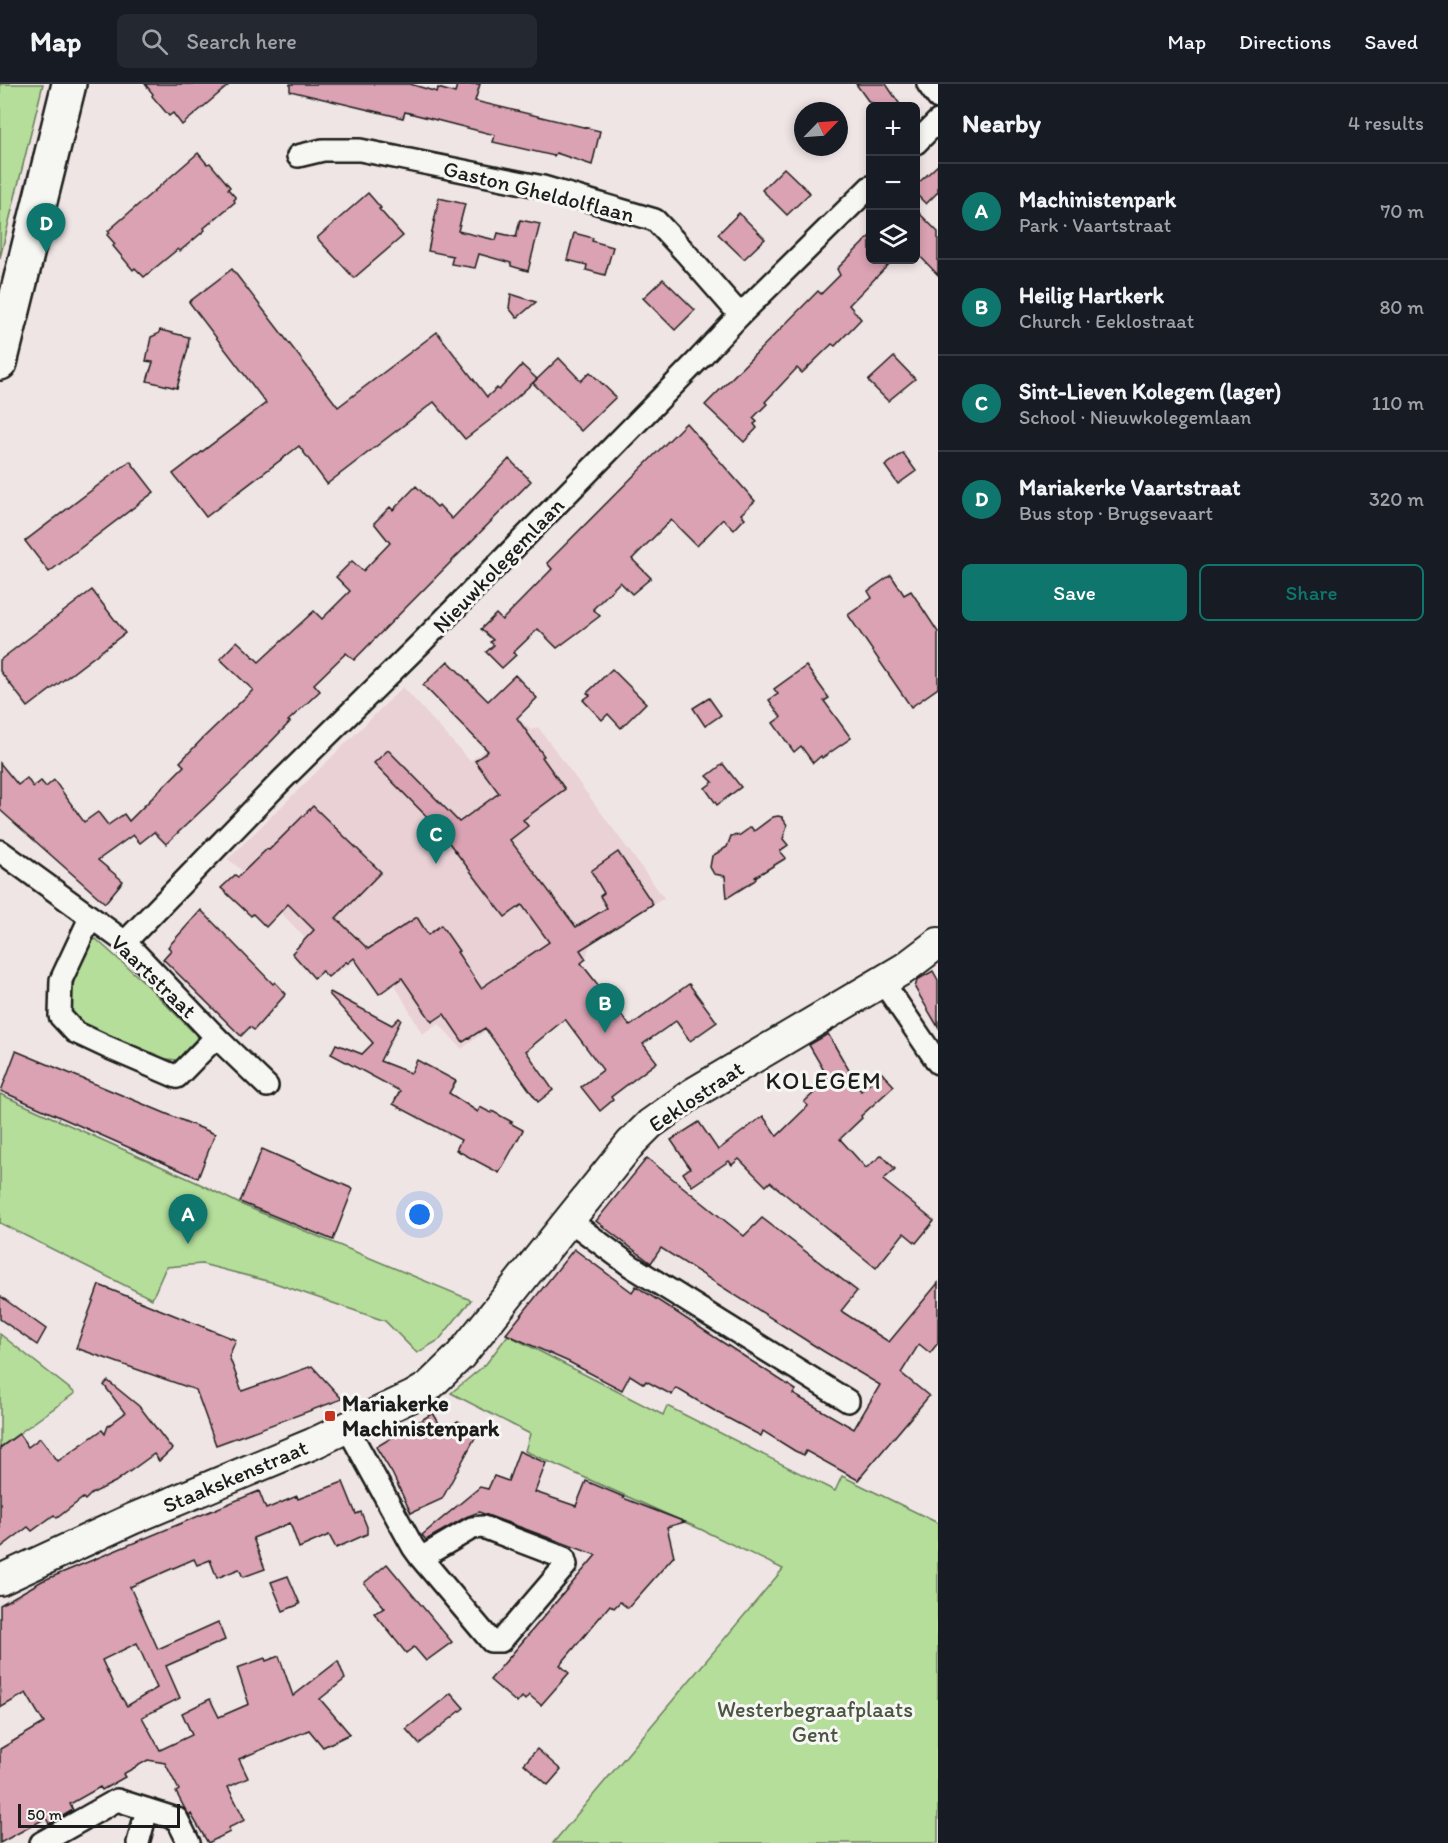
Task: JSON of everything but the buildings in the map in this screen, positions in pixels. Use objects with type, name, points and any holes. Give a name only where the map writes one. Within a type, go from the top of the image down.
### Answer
[{"type":"main road","points":[[0,363],[69,84]]},
{"type":"street","points":[[928,84],[938,98]]},
{"type":"street","points":[[920,138],[938,121]]},
{"type":"street","name":"Gaston Gheldolflaan","points":[[298,156],[323,150],[360,150],[543,187],[655,220],[740,315]]},
{"type":"street","name":"Nieuwkolegemlaan","points":[[124,942],[280,781],[535,527],[740,315],[866,191]]},
{"type":"street","name":"Vaartstraat","points":[[0,851],[124,942],[267,1086]]},
{"type":"street","name":"Vaartstraat","points":[[90,918],[61,980],[60,1016],[75,1032],[177,1077],[216,1037]]},
{"type":"street","name":"Eeklostraat","points":[[460,1356],[632,1143],[650,1124],[692,1094],[883,982],[938,943]]},
{"type":"street","points":[[883,982],[938,1063]]},
{"type":"street","points":[[569,1220],[631,1266],[848,1401]]},
{"type":"street","name":"Staakskenstraat","points":[[0,1580],[132,1518],[312,1444],[413,1396],[428,1387],[460,1356]]},
{"type":"street","points":[[347,1427],[413,1547],[421,1558],[490,1641],[501,1641],[566,1565],[564,1558],[483,1527],[472,1528],[421,1558]]},
{"type":"street","points":[[41,1843],[117,1800],[177,1819],[189,1843]]},
{"type":"street","points":[[138,1843],[147,1810]]},
{"type":"shaded area","points":[[403,687],[470,761],[522,722],[531,730],[538,727],[664,898],[590,944],[586,959],[462,1049],[439,1024],[422,1034],[374,951],[337,972],[228,859]]},
{"type":"green space","points":[[0,84],[43,84],[0,258]]},
{"type":"green space","points":[[96,939],[144,982],[198,1037],[177,1060],[157,1058],[78,1023],[69,1012],[77,962],[86,944]]},
{"type":"green space","points":[[0,1094],[240,1204],[471,1300],[439,1340],[417,1353],[385,1321],[275,1283],[202,1264],[166,1267],[152,1299],[0,1223]]},
{"type":"green space","points":[[0,1334],[75,1393],[0,1447]]},
{"type":"green space","name":"Westerbegraafplaats Gent","points":[[508,1335],[663,1415],[667,1406],[835,1491],[842,1476],[938,1523],[938,1843],[553,1843],[783,1569],[700,1529],[525,1451],[530,1434],[451,1393],[486,1364]]},
{"type":"place","name":"Mariakerke Vaartstraat","points":[[46,253]]},
{"type":"place","name":"Sint-Lieven Kolegem (lager)","points":[[436,864]]},
{"type":"place","name":"Heilig Hartkerk","points":[[605,1033]]},
{"type":"place","name":"Machinistenpark","points":[[188,1244]]},
{"type":"place","name":"Mariakerke Machinistenpark","points":[[330,1416]]},
{"type":"district","name":"KOLEGEM","points":[[824,1081]]}]
